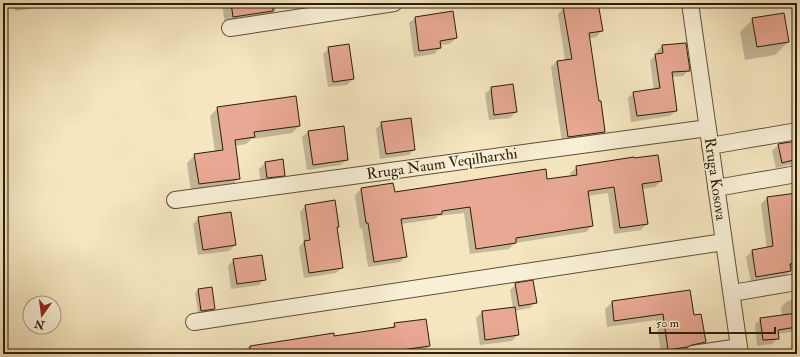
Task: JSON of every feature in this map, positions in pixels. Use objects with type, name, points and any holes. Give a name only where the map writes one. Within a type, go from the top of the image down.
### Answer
[{"type":"street","points":[[230,28],[394,3]]},
{"type":"street","name":"Rruga Kosova","points":[[690,3],[740,351]]},
{"type":"street","name":"Rruga Naum Veqilharxhi","points":[[175,200],[708,128]]},
{"type":"street","points":[[710,146],[797,131]]},
{"type":"street","points":[[716,188],[797,174]]},
{"type":"street","points":[[194,322],[724,242]]},
{"type":"street","points":[[732,293],[797,282]]},
{"type":"street","points":[[694,354],[740,351]]},
{"type":"building","points":[[231,3],[273,3],[273,11],[233,17]]},
{"type":"building","points":[[598,3],[603,31],[589,33],[605,132],[568,137],[557,61],[572,59],[563,7]]},
{"type":"building","points":[[453,11],[457,38],[440,41],[441,48],[419,51],[415,17]]},
{"type":"building","points":[[784,13],[789,42],[757,47],[752,18]]},
{"type":"building","points":[[686,43],[690,71],[672,72],[677,111],[637,116],[633,92],[660,88],[655,54],[663,53],[662,45]]},
{"type":"building","points":[[349,44],[354,79],[333,82],[328,47]]},
{"type":"building","points":[[513,84],[517,112],[494,115],[491,87]]},
{"type":"building","points":[[296,96],[300,126],[254,132],[255,137],[235,140],[240,179],[199,184],[194,154],[223,150],[217,107]]},
{"type":"building","points":[[411,118],[415,150],[386,154],[381,122]]},
{"type":"building","points":[[344,126],[348,160],[313,165],[308,131]]},
{"type":"building","points":[[797,141],[797,159],[782,163],[778,144]]},
{"type":"building","points":[[658,155],[662,181],[642,184],[648,224],[620,228],[614,187],[588,191],[593,226],[516,238],[516,243],[476,249],[470,207],[442,211],[442,214],[401,219],[407,257],[374,262],[361,188],[393,183],[395,192],[546,169],[547,179],[577,175],[576,166],[634,157]]},
{"type":"building","points":[[283,159],[285,176],[267,178],[265,162]]},
{"type":"building","points":[[797,193],[797,263],[790,264],[791,271],[756,277],[752,250],[773,246],[767,197]]},
{"type":"building","points":[[335,200],[343,268],[309,273],[304,241],[310,240],[305,205]]},
{"type":"building","points":[[231,212],[236,245],[203,250],[198,217]]},
{"type":"building","points":[[262,255],[266,280],[237,284],[233,259]]},
{"type":"building","points":[[533,280],[537,303],[519,306],[515,283]]},
{"type":"building","points":[[212,287],[215,309],[201,311],[198,289]]},
{"type":"building","points":[[690,290],[694,315],[701,314],[706,342],[668,350],[663,314],[614,321],[612,301]]},
{"type":"building","points":[[515,307],[519,335],[485,340],[482,311]]},
{"type":"building","points":[[797,313],[797,327],[778,330],[779,339],[763,340],[760,318]]},
{"type":"building","points":[[426,319],[430,346],[379,354],[250,354],[250,346],[334,333],[334,336],[395,327],[394,323]]}]
